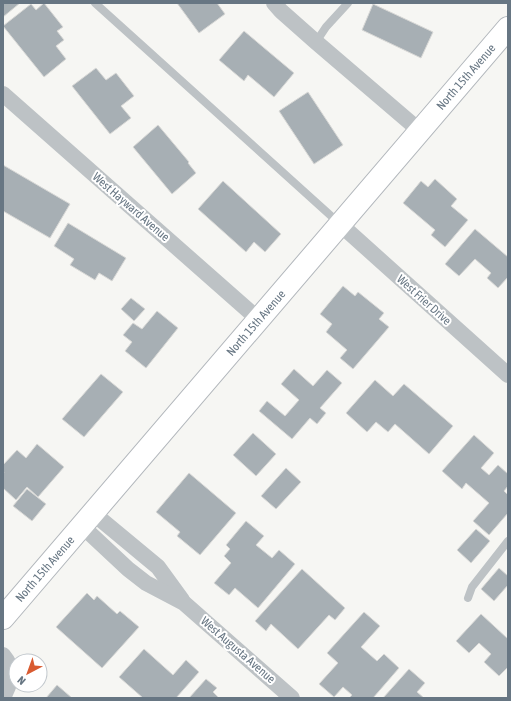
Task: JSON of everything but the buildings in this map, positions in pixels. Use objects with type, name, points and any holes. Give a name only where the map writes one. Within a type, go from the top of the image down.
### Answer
[{"type":"street","points":[[274,3],[280,11],[420,132]]},
{"type":"street","name":"North 15th Avenue","points":[[3,618],[258,319],[341,225],[508,28]]},
{"type":"street","name":"West Hayward Avenue","points":[[3,94],[258,319]]},
{"type":"street","name":"West Frier Drive","points":[[341,225],[508,375]]},
{"type":"street","name":"West Augusta Avenue","points":[[88,519],[131,545],[158,567],[184,603],[292,698]]},
{"type":"street","name":"West Augusta Avenue","points":[[88,519],[117,559],[128,569],[146,583],[184,603]]},
{"type":"street","points":[[117,559],[131,545]]},
{"type":"street","points":[[3,655],[11,668],[12,678],[3,698]]},
{"type":"lane","points":[[95,3],[341,225]]},
{"type":"lane","points":[[316,42],[326,27],[348,3]]},
{"type":"lane","points":[[468,598],[472,587],[508,541]]}]
